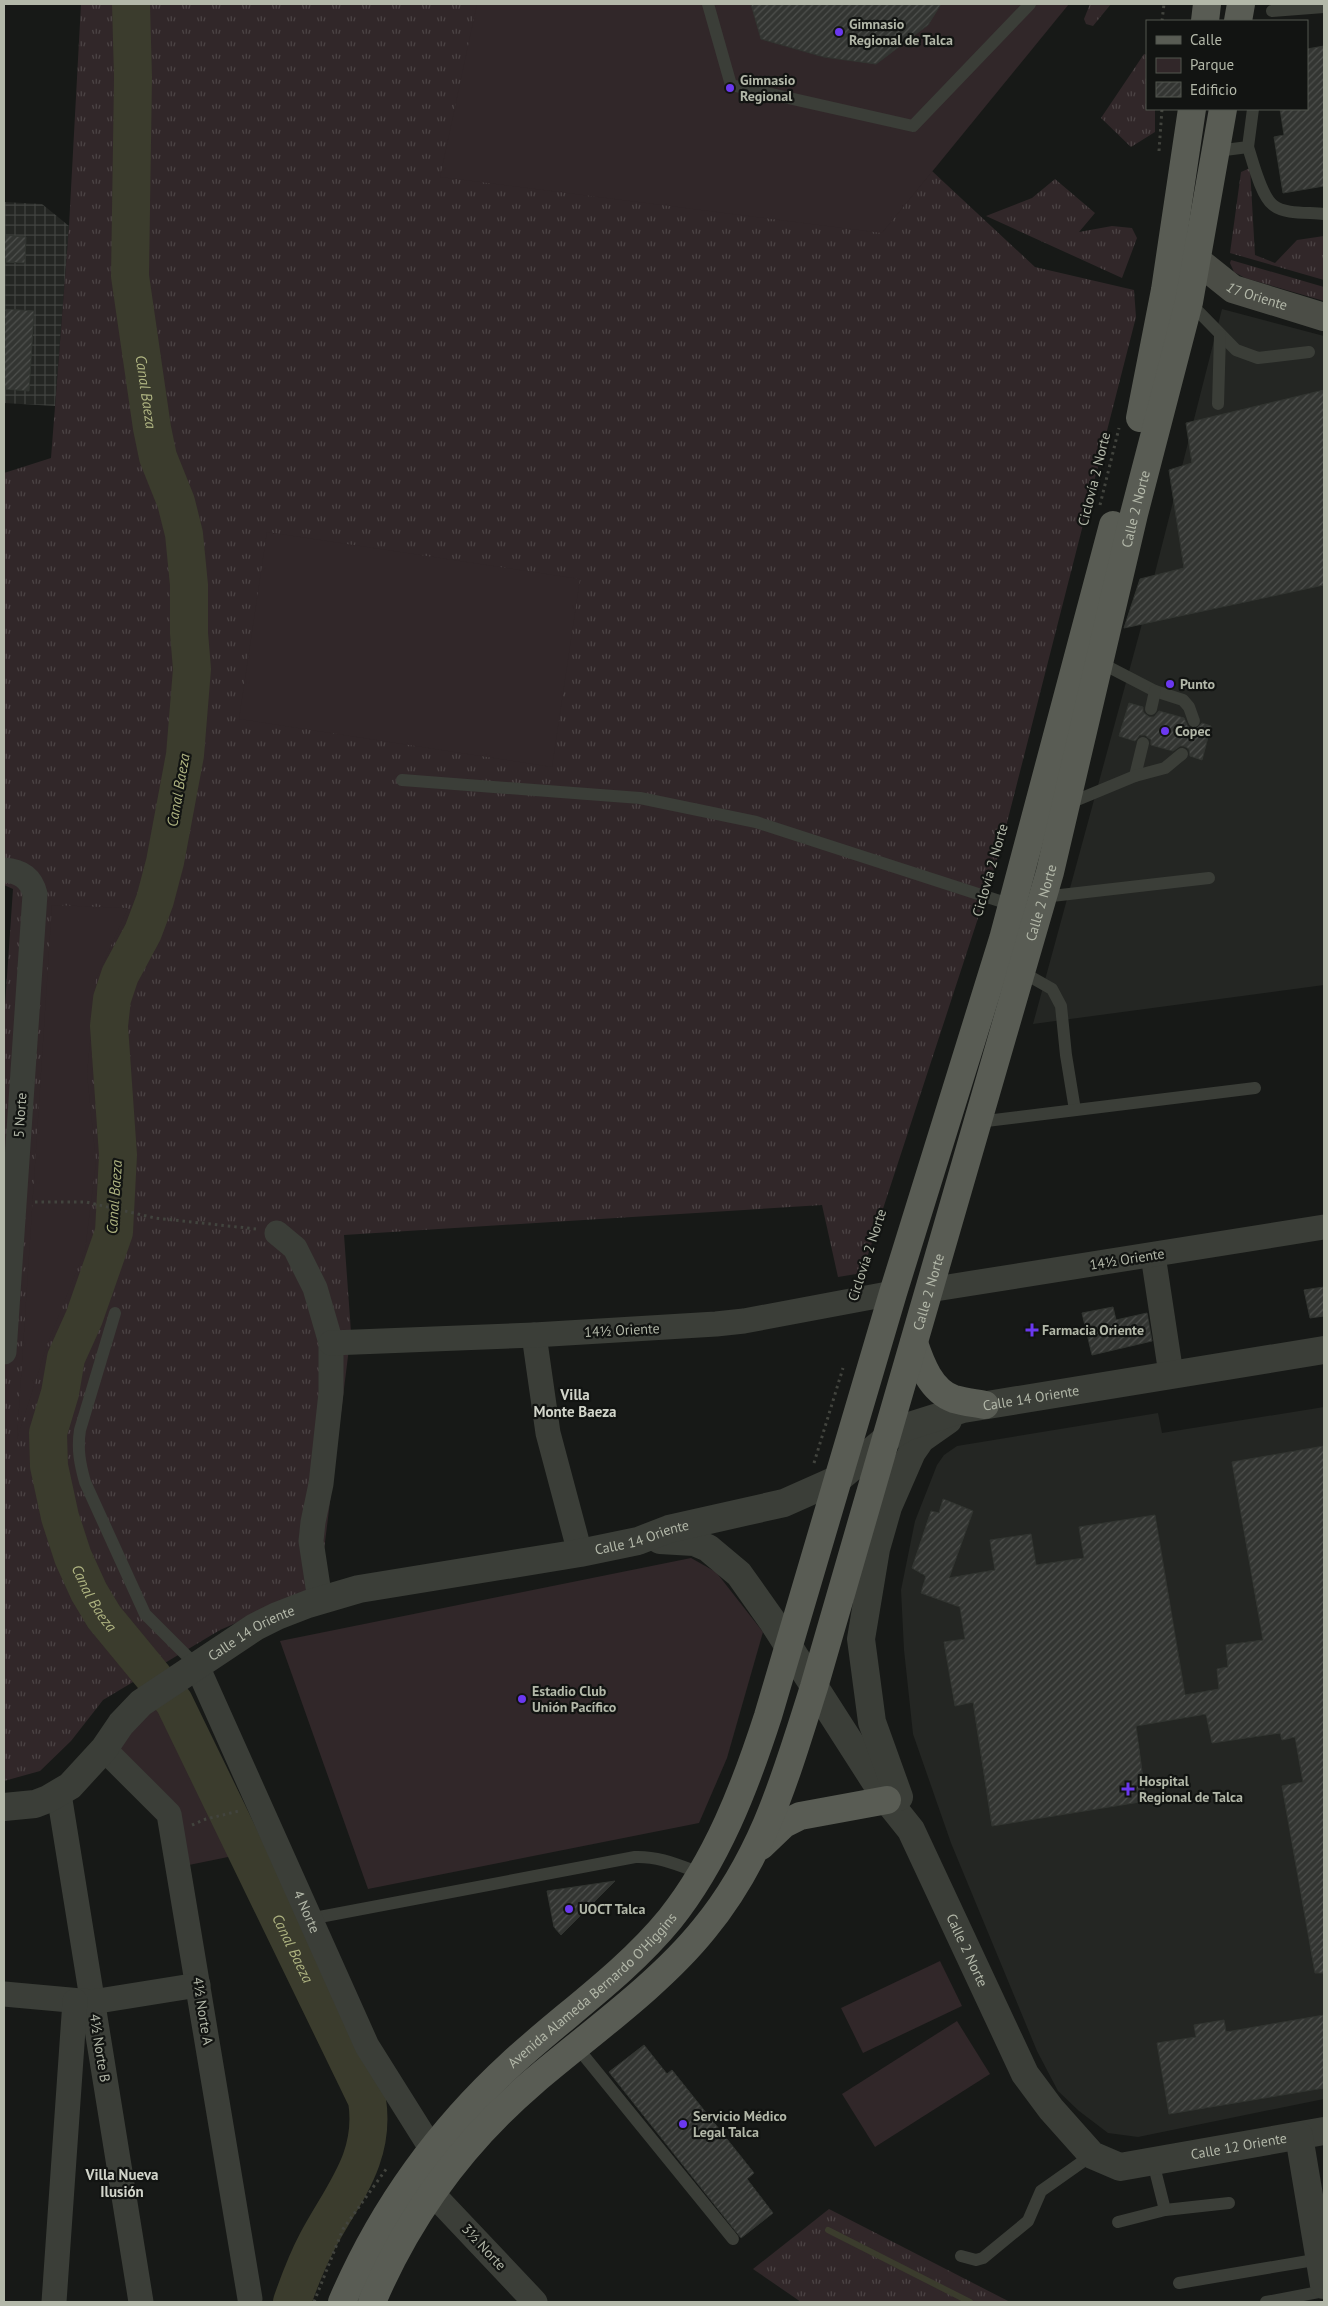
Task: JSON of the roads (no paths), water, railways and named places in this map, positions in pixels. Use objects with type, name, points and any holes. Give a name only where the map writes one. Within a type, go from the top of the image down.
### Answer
[{"type":"main road","points":[[1205,20],[1207,4]]},
{"type":"main road","points":[[1238,20],[1241,4]]},
{"type":"main road","name":"Calle 2 Norte","points":[[788,1648],[893,1294],[1012,905],[1146,394],[1165,290],[1192,110]]},
{"type":"main road","name":"Calle 2 Norte","points":[[814,1687],[1043,897],[1134,514],[1189,302],[1224,110]]},
{"type":"main road","name":"17 Oriente","points":[[1198,260],[1233,289],[1324,317]]},
{"type":"main road","points":[[914,1343],[921,1364],[941,1392],[974,1407]]},
{"type":"main road","name":"Avenida Alameda Bernardo O'Higgins","points":[[342,2302],[384,2218],[431,2148],[459,2116],[510,2064],[650,1942],[690,1892],[716,1847],[746,1782],[788,1648]]},
{"type":"main road","name":"Avenida Alameda Bernardo O'Higgins","points":[[372,2302],[408,2232],[454,2162],[504,2108],[653,1980],[703,1930],[735,1887],[767,1826],[779,1796],[814,1687]]},
{"type":"main road","points":[[754,1852],[784,1824],[800,1816],[886,1800]]},
{"type":"street","name":"5 Norte","points":[[4,870],[14,870],[28,879],[35,894],[11,1136],[14,1201],[6,1292],[4,1352]]},
{"type":"street","name":"14½ Oriente","points":[[929,1290],[1324,1226]]},
{"type":"street","points":[[277,1233],[295,1248],[340,1342],[331,1393],[322,1475],[312,1522],[311,1541],[320,1600]]},
{"type":"street","points":[[1154,1255],[1172,1374]]},
{"type":"street","name":"14½ Oriente","points":[[340,1342],[534,1335],[734,1322],[893,1294]]},
{"type":"street","points":[[534,1335],[548,1433],[580,1553]]},
{"type":"street","name":"Calle 14 Oriente","points":[[4,1807],[35,1804],[59,1794],[80,1777],[104,1749],[121,1724],[141,1703],[255,1627],[277,1616],[320,1600],[359,1589],[580,1553],[638,1541],[669,1529],[763,1509],[804,1496],[838,1479],[886,1439],[916,1423],[974,1407],[1324,1350]]},
{"type":"street","points":[[910,1830],[872,1722],[861,1639],[876,1549],[888,1507],[912,1452],[921,1439],[974,1407]]},
{"type":"street","name":"Calle 2 Norte","points":[[638,1541],[676,1540],[694,1542],[708,1548],[739,1574],[886,1800],[910,1830],[1025,2074],[1051,2109],[1092,2155],[1120,2167],[1153,2162]]},
{"type":"street","name":"4 Norte","points":[[186,1673],[258,1806],[367,2046],[431,2148]]},
{"type":"street","name":"4½ Norte A","points":[[104,1749],[169,1814],[250,2299]]},
{"type":"street","name":"4½ Norte B","points":[[59,1794],[84,2001],[140,2302]]},
{"type":"street","points":[[4,1994],[84,2001],[198,1985]]},
{"type":"street","points":[[54,2302],[84,2001]]},
{"type":"street","points":[[1312,2134],[1322,2272]]},
{"type":"street","name":"Calle 12 Oriente","points":[[1153,2162],[1312,2134]]},
{"type":"street","name":"3½ Norte","points":[[432,2193],[535,2302]]},
{"type":"lane","points":[[708,4],[731,85],[912,126],[1030,4]]},
{"type":"lane","points":[[1270,12],[1324,7]]},
{"type":"lane","points":[[1253,110],[1248,147],[1267,198],[1274,206],[1285,210],[1324,214]]},
{"type":"lane","points":[[1217,151],[1248,147]]},
{"type":"lane","points":[[1189,302],[1236,350],[1258,358],[1309,352]]},
{"type":"lane","points":[[1218,404],[1220,335]]},
{"type":"lane","points":[[1099,662],[1155,691],[1183,700],[1189,707],[1194,721]]},
{"type":"lane","points":[[1151,709],[1155,691]]},
{"type":"lane","points":[[1135,776],[1143,743]]},
{"type":"lane","points":[[1066,805],[1135,776],[1165,768],[1182,754]]},
{"type":"lane","points":[[402,780],[650,800],[756,822],[1012,905]]},
{"type":"lane","points":[[1043,897],[1210,878]]},
{"type":"lane","points":[[1022,972],[1052,989],[1061,1006],[1066,1055],[1076,1110]]},
{"type":"lane","points":[[978,1122],[1255,1088]]},
{"type":"lane","points":[[115,1313],[80,1430],[77,1446],[80,1464],[85,1482],[145,1614],[186,1673]]},
{"type":"lane","points":[[309,1919],[634,1857],[649,1856],[700,1873]]},
{"type":"lane","points":[[576,2046],[733,2239]]},
{"type":"lane","points":[[961,2256],[976,2260],[983,2258],[1028,2220],[1041,2191],[1092,2155]]},
{"type":"lane","points":[[1153,2162],[1165,2210]]},
{"type":"lane","points":[[1118,2222],[1165,2210],[1229,2203]]},
{"type":"lane","points":[[1179,2284],[1322,2272]]},
{"type":"lane","points":[[1266,2302],[1324,2291]]},
{"type":"waterway","name":"Canal Baeza","points":[[131,4],[133,77],[130,276],[158,457],[176,502],[184,534],[189,585],[189,633],[192,669],[185,755],[165,862],[155,900],[143,932],[120,975],[112,999],[109,1026],[118,1155],[114,1232],[84,1318],[66,1358],[60,1393],[48,1433],[49,1466],[60,1517],[73,1557],[89,1592],[104,1617],[174,1702],[367,2100],[369,2121],[367,2140],[362,2157],[347,2191],[313,2249],[292,2302]]},
{"type":"waterway","points":[[828,2230],[970,2302]]},
{"type":"place","name":"Gimnasio Regional de Talca","points":[[839,32]]},
{"type":"place","name":"Gimnasio Regional","points":[[730,88]]},
{"type":"place","name":"Punto","points":[[1170,684]]},
{"type":"place","name":"Copec","points":[[1165,731]]},
{"type":"place","name":"Farmacia Oriente","points":[[1032,1330]]},
{"type":"place","name":"Estadio Club Unión Pacífico","points":[[522,1699]]},
{"type":"place","name":"Hospital Regional de Talca","points":[[1128,1789]]},
{"type":"place","name":"UOCT Talca","points":[[569,1909]]},
{"type":"place","name":"Servicio Médico Legal Talca","points":[[683,2124]]},
{"type":"district","name":"Villa Monte Baeza","points":[[575,1402]]},
{"type":"district","name":"Villa Nueva Ilusión","points":[[122,2182]]}]
